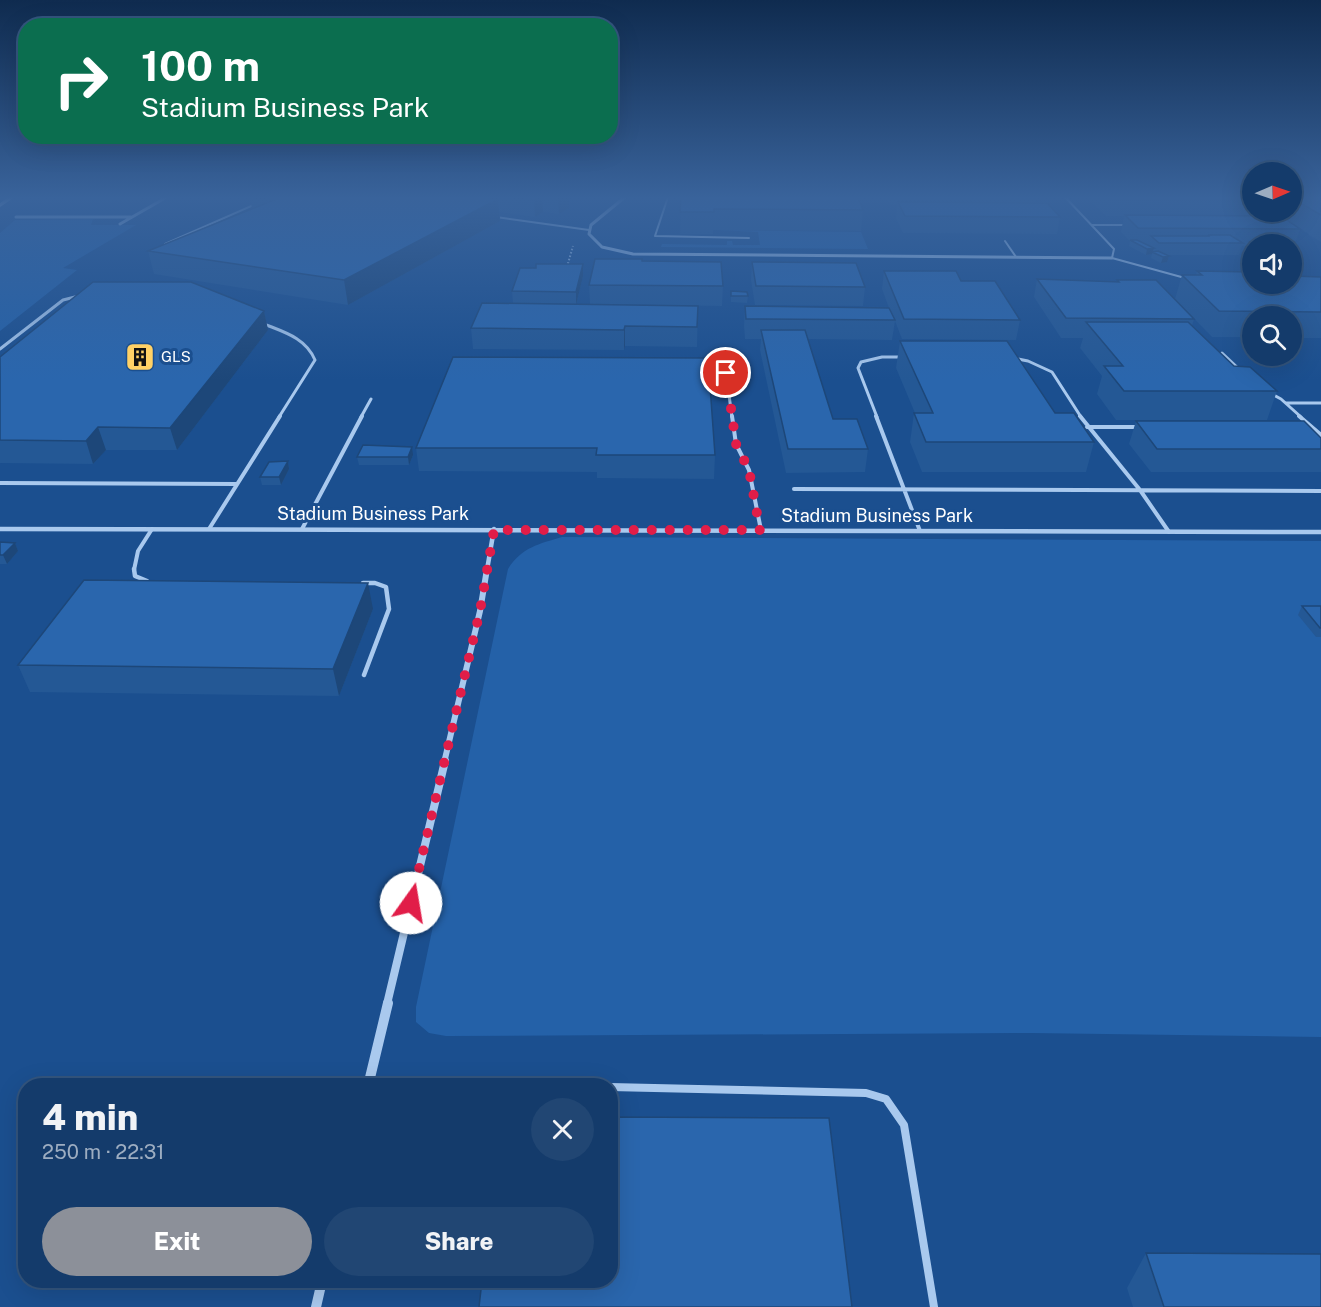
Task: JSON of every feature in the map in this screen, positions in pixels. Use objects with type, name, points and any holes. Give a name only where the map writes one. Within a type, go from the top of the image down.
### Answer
[{"type":"street","points":[[1016,258],[1112,258]]},
{"type":"street","name":"Stadium Business Park","points":[[0,529],[1321,532]]},
{"type":"street","points":[[369,1078],[480,611],[494,530]]},
{"type":"street","points":[[316,1307],[320,1288]]},
{"type":"lane","points":[[791,258],[792,263]]},
{"type":"lane","points":[[1112,258],[1187,278]]},
{"type":"lane","points":[[0,349],[63,300],[84,295]]},
{"type":"lane","points":[[209,529],[315,360],[314,353],[300,340],[258,321]]},
{"type":"lane","points":[[1222,353],[1245,374]]},
{"type":"lane","points":[[906,357],[871,359],[861,362],[858,368],[920,531]]},
{"type":"lane","points":[[1013,358],[1028,361],[1052,372],[1088,427],[1140,490],[1170,532]]},
{"type":"lane","points":[[696,368],[716,368],[726,373],[736,444],[749,470],[760,530]]},
{"type":"lane","points":[[1267,392],[1286,403],[1321,435]]},
{"type":"lane","points":[[302,529],[371,399]]},
{"type":"lane","points":[[1286,403],[1321,403]]},
{"type":"lane","points":[[1088,427],[1146,426]]},
{"type":"lane","points":[[1300,426],[1311,426]]},
{"type":"lane","points":[[0,483],[237,484]]},
{"type":"lane","points":[[794,489],[1321,491]]},
{"type":"lane","points":[[152,529],[138,551],[133,565],[135,576],[156,582]]},
{"type":"lane","points":[[351,583],[375,583],[386,587],[389,609],[364,675]]},
{"type":"lane","points":[[618,1088],[866,1093],[886,1099],[904,1125],[934,1307]]},
{"type":"path","points":[[567,269],[570,258]]},
{"type":"shaded area","points":[[0,258],[80,258],[63,268],[77,270],[0,331]]},
{"type":"shaded area","points":[[562,537],[1321,541],[1321,1037],[1031,1033],[446,1036],[429,1033],[416,1022],[416,1007],[508,569],[525,551],[538,544]]},
{"type":"building","points":[[195,258],[386,258],[344,280]]},
{"type":"building","points":[[595,259],[721,262],[723,286],[589,285]]},
{"type":"building","points":[[752,262],[856,263],[865,287],[756,286]]},
{"type":"building","points":[[536,264],[583,264],[576,292],[512,291],[520,268],[536,268]]},
{"type":"building","points":[[884,271],[956,271],[961,281],[995,281],[1020,320],[904,319]]},
{"type":"building","points":[[1197,271],[1242,272],[1242,294],[1302,294],[1302,276],[1321,277],[1321,312],[1302,312],[1302,306],[1242,306],[1242,311],[1219,311],[1182,275],[1202,275]]},
{"type":"building","points":[[1037,279],[1119,282],[1117,280],[1156,280],[1194,319],[1066,318]]},
{"type":"building","name":"GLS","points":[[93,282],[191,282],[264,311],[170,428],[98,427],[86,441],[0,440],[0,357]]},
{"type":"building","points":[[731,291],[747,292],[748,296],[731,296]]},
{"type":"building","points":[[482,303],[698,306],[697,327],[625,326],[624,330],[471,328]]},
{"type":"building","points":[[745,306],[889,308],[895,320],[746,319]]},
{"type":"building","points":[[1086,322],[1188,322],[1234,366],[1250,367],[1277,391],[1124,391],[1104,366],[1123,366]]},
{"type":"building","points":[[761,330],[805,330],[833,419],[857,419],[868,449],[788,449]]},
{"type":"building","points":[[900,341],[1007,341],[1055,413],[1074,413],[1094,442],[926,442],[914,413],[933,413]]},
{"type":"building","points":[[453,357],[708,358],[715,455],[596,455],[597,448],[416,448]]},
{"type":"building","points":[[1136,421],[1304,421],[1321,438],[1321,449],[1157,449]]},
{"type":"building","points":[[363,445],[412,447],[408,457],[357,457]]},
{"type":"building","points":[[288,461],[279,477],[260,477],[269,462]]},
{"type":"building","points":[[0,542],[15,543],[3,555],[0,555]]},
{"type":"building","points":[[84,580],[368,583],[333,669],[18,665]]},
{"type":"building","points":[[1302,606],[1321,606],[1321,628],[1320,628]]},
{"type":"building","points":[[618,1117],[829,1118],[852,1307],[479,1307],[481,1288],[618,1288]]},
{"type":"building","points":[[1146,1253],[1321,1254],[1321,1307],[1164,1307]]},
{"type":"place","name":"GLS","points":[[140,357]]},
{"type":"route","points":[[411,903],[480,611],[494,530],[760,530],[749,470],[736,444],[726,373]]}]
